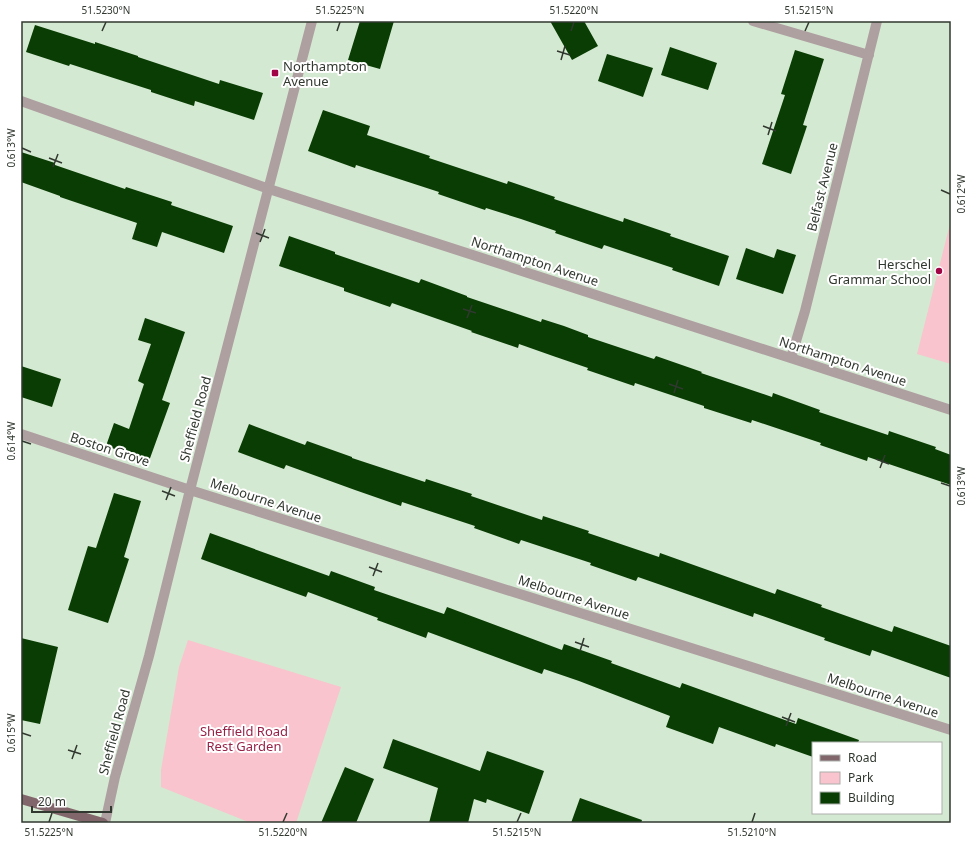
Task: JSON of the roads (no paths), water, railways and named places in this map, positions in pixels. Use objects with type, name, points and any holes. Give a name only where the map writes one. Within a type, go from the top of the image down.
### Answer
[{"type":"main road","points":[[21,799],[104,823]]},
{"type":"street","name":"Sheffield Road","points":[[104,823],[115,777],[149,656],[190,490],[312,21]]},
{"type":"street","points":[[753,21],[869,55]]},
{"type":"street","name":"Belfast Avenue","points":[[791,358],[805,310],[877,21]]},
{"type":"street","name":"Northampton Avenue","points":[[21,101],[269,189],[951,410]]},
{"type":"street","name":"Boston Grove","points":[[21,434],[190,490]]},
{"type":"street","name":"Melbourne Avenue","points":[[190,490],[951,730]]},
{"type":"place","name":"Northampton Avenue","points":[[275,73]]},
{"type":"place","name":"Herschel Grammar School","points":[[939,271]]},
{"type":"park label","name":"Sheffield Road Rest Garden","points":[[244,738]]}]
